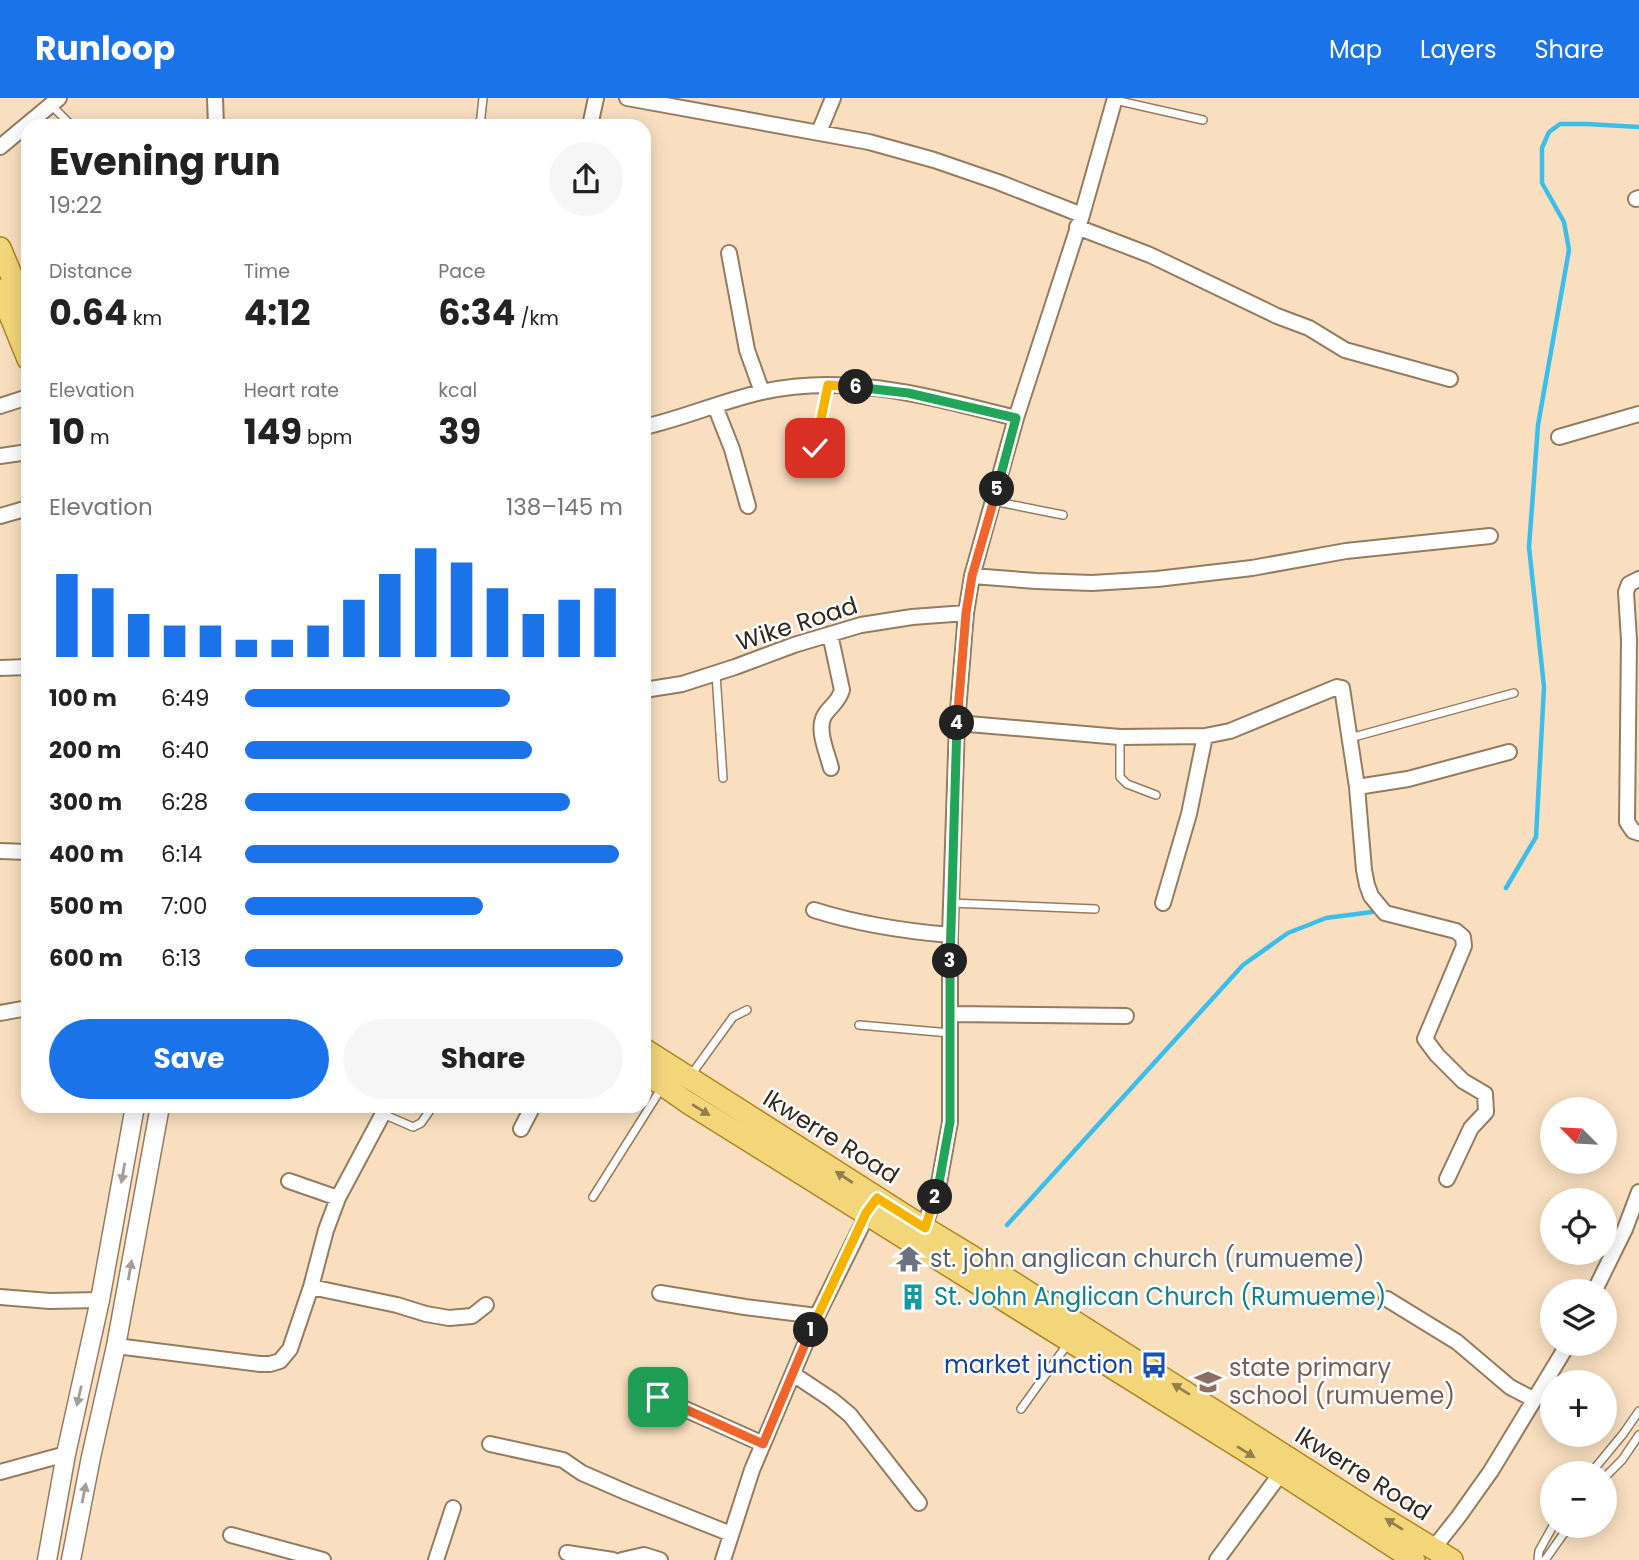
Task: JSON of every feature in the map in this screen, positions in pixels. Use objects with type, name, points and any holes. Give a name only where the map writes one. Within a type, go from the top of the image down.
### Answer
[{"type":"main road","points":[[0,248],[21,298]]},
{"type":"main road","points":[[0,290],[21,342]]},
{"type":"main road","name":"Ikwerre Road","points":[[651,1054],[921,1237],[1069,1342],[1281,1473],[1414,1560]]},
{"type":"main road","name":"Ikwerre Road","points":[[651,1077],[687,1102],[872,1205]]},
{"type":"main road","name":"Ikwerre Road","points":[[921,1237],[974,1257],[1452,1560]]},
{"type":"street","points":[[215,98],[216,119]]},
{"type":"street","points":[[592,119],[596,98]]},
{"type":"street","points":[[627,98],[869,142],[934,160],[998,182],[1277,316],[1309,328],[1345,350],[1450,379]]},
{"type":"street","points":[[819,132],[833,98]]},
{"type":"street","points":[[921,1237],[939,1183],[950,1122],[950,935],[957,723],[966,613],[972,576],[1016,418],[1079,221],[1114,99]]},
{"type":"street","points":[[33,119],[55,101]]},
{"type":"street","points":[[0,147],[21,129]]},
{"type":"street","points":[[729,253],[747,350],[762,392]]},
{"type":"street","points":[[651,425],[762,392],[828,385],[908,393],[1016,418]]},
{"type":"street","points":[[0,406],[21,399]]},
{"type":"street","points":[[715,406],[732,449],[748,506]]},
{"type":"street","points":[[1559,437],[1639,414]]},
{"type":"street","points":[[0,457],[21,453]]},
{"type":"street","points":[[0,516],[21,510]]},
{"type":"street","points":[[972,576],[1092,583],[1157,579],[1252,568],[1346,551],[1490,536]]},
{"type":"street","points":[[1639,579],[1629,584],[1626,592],[1633,742],[1627,822],[1633,831],[1639,833]]},
{"type":"street","name":"Wike Road","points":[[651,689],[682,684],[861,625],[912,617],[966,613]]},
{"type":"street","points":[[830,634],[842,690],[840,699],[823,716],[820,726],[831,768]]},
{"type":"street","points":[[0,668],[21,667]]},
{"type":"street","points":[[957,723],[1120,737],[1205,736],[1230,731],[1342,688],[1357,787],[1364,870],[1371,896],[1385,914],[1456,931],[1462,937],[1464,946],[1425,1039],[1463,1081],[1485,1094],[1486,1112],[1471,1128],[1447,1179]]},
{"type":"street","points":[[1163,902],[1189,814],[1205,736]]},
{"type":"street","points":[[1357,787],[1408,779],[1509,752]]},
{"type":"street","points":[[0,851],[21,852]]},
{"type":"street","points":[[814,910],[860,923],[950,935]]},
{"type":"street","points":[[0,1013],[21,1009]]},
{"type":"street","points":[[950,1014],[1126,1016]]},
{"type":"street","points":[[47,1560],[66,1454],[100,1300],[134,1113]]},
{"type":"street","points":[[71,1560],[90,1457],[116,1346],[159,1113]]},
{"type":"street","points":[[116,1346],[260,1364],[280,1362],[290,1349],[338,1198],[383,1113]]},
{"type":"street","points":[[521,1129],[529,1113]]},
{"type":"street","points":[[289,1181],[338,1198]]},
{"type":"street","points":[[1600,1279],[1625,1229],[1639,1192]]},
{"type":"street","points":[[723,1560],[752,1470],[817,1316],[872,1205]]},
{"type":"street","points":[[311,1287],[449,1318],[472,1316],[486,1305]]},
{"type":"street","points":[[660,1293],[817,1316]]},
{"type":"street","points":[[0,1297],[51,1301],[100,1300]]},
{"type":"street","points":[[1387,1299],[1457,1342],[1510,1387],[1533,1399]]},
{"type":"street","points":[[1433,1549],[1491,1471],[1560,1356]]},
{"type":"street","points":[[793,1374],[850,1415],[919,1503]]},
{"type":"street","points":[[658,1397],[763,1444]]},
{"type":"street","points":[[490,1444],[563,1460],[582,1473],[731,1534]]},
{"type":"street","points":[[0,1472],[66,1454]]},
{"type":"street","points":[[1217,1560],[1281,1473]]},
{"type":"street","points":[[436,1560],[453,1508]]},
{"type":"street","points":[[231,1535],[295,1556],[323,1560]]},
{"type":"street","points":[[567,1553],[613,1560]]},
{"type":"street","points":[[622,1560],[644,1555],[660,1560]]},
{"type":"lane","points":[[481,119],[484,98]]},
{"type":"lane","points":[[1114,99],[1203,120]]},
{"type":"lane","points":[[55,101],[67,119]]},
{"type":"lane","points":[[815,448],[828,385]]},
{"type":"lane","points":[[993,501],[1063,515]]},
{"type":"lane","points":[[716,673],[723,778]]},
{"type":"lane","points":[[1350,738],[1514,693]]},
{"type":"lane","points":[[1120,737],[1120,777],[1127,784],[1156,795]]},
{"type":"lane","points":[[951,903],[1095,909]]},
{"type":"lane","points":[[689,1078],[733,1017],[747,1010]]},
{"type":"lane","points":[[859,1025],[950,1033]]},
{"type":"lane","points":[[651,1106],[664,1085]]},
{"type":"lane","points":[[390,1113],[413,1127],[428,1113]]},
{"type":"lane","points":[[593,1197],[646,1113]]},
{"type":"lane","points":[[1021,1409],[1069,1342]]},
{"type":"lane","points":[[1601,1461],[1639,1412]]},
{"type":"lane","points":[[1617,1465],[1639,1435]]},
{"type":"lane","points":[[1538,1560],[1539,1551],[1546,1538]]},
{"type":"lane","points":[[1545,1560],[1561,1538]]},
{"type":"waterway","points":[[1506,888],[1536,837],[1544,687],[1529,547],[1538,425],[1569,250],[1564,222],[1542,183],[1542,148],[1549,132],[1560,124],[1639,127]]},
{"type":"waterway","points":[[1007,1225],[1243,965],[1288,933],[1326,918],[1372,912]]},
{"type":"place","name":"st. john anglican church (rumueme)","points":[[909,1259]]},
{"type":"place","name":"St. John Anglican Church (Rumueme)","points":[[913,1297]]},
{"type":"place","name":"market junction","points":[[1154,1365]]},
{"type":"place","name":"state primary school (rumueme)","points":[[1208,1382]]},
{"type":"route","points":[[658,1397],[763,1444],[817,1316],[866,1213],[877,1198],[925,1228],[939,1183],[950,1122],[951,903],[957,723],[966,613],[972,576],[1016,418],[908,393],[828,385],[815,448]]}]
